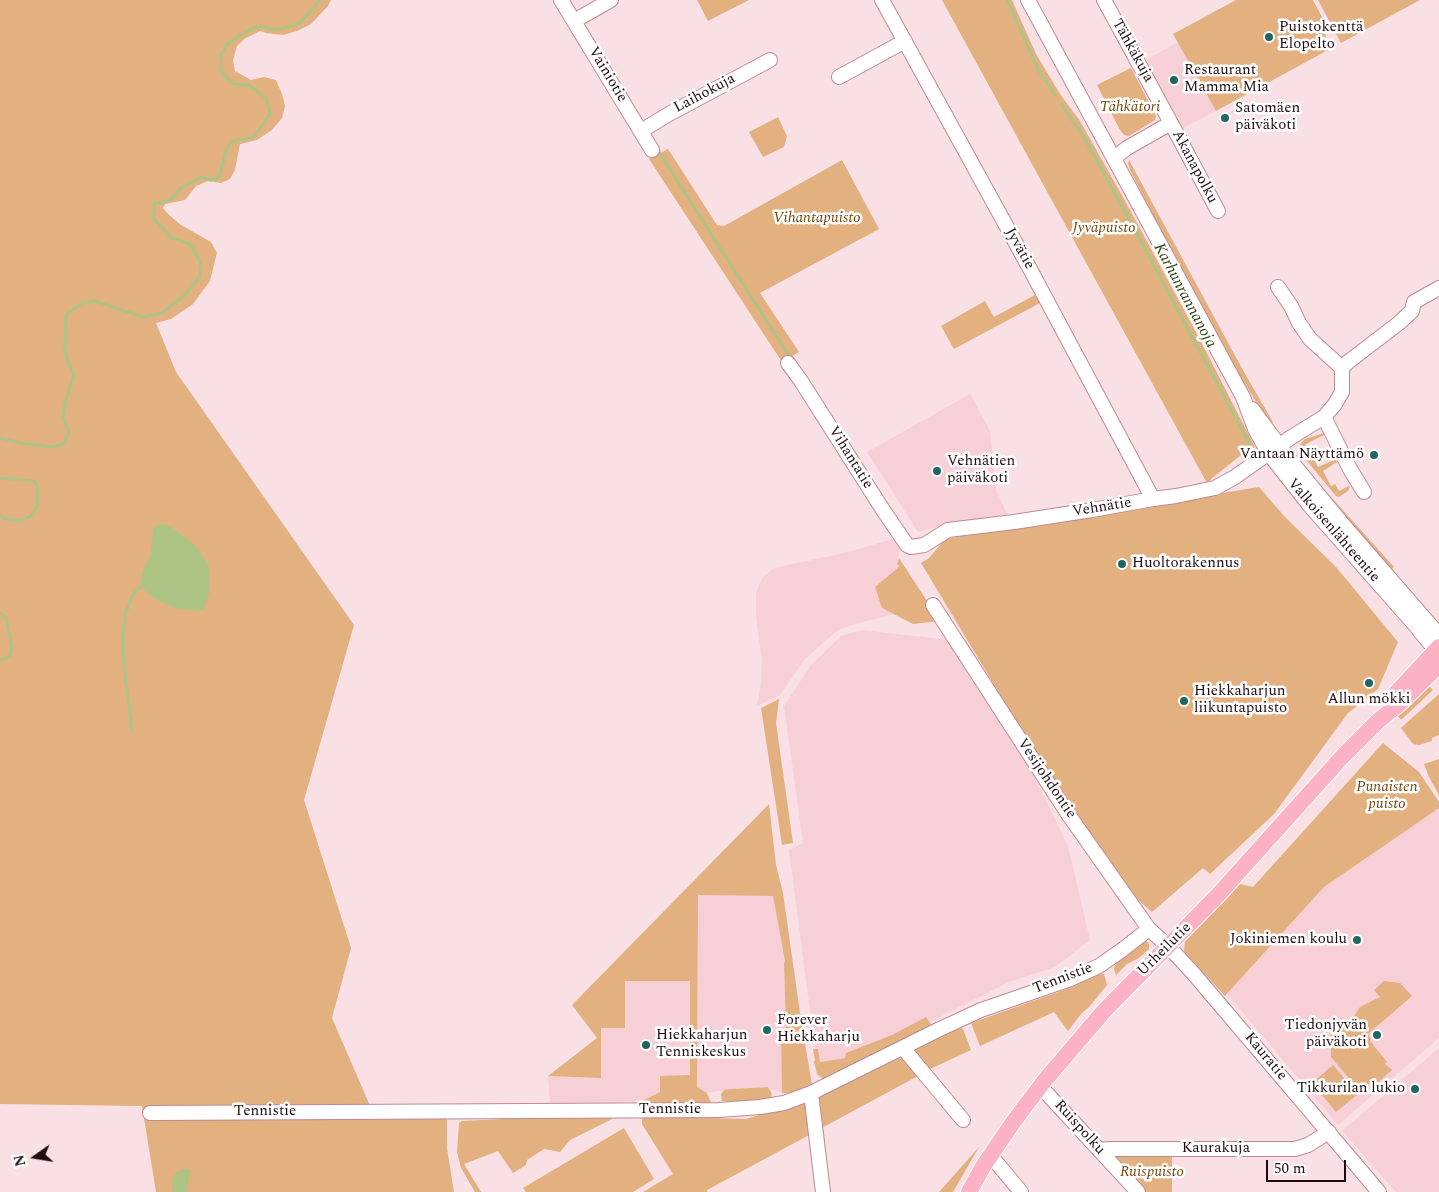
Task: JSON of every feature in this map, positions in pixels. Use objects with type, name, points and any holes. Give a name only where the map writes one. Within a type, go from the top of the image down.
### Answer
[{"type":"main road","name":"Urheilutie","points":[[969,1192],[1014,1121],[1040,1086],[1104,1011],[1218,895],[1343,756],[1378,721],[1400,703],[1438,655]]},
{"type":"street","name":"Vainiotie","points":[[561,0],[652,150]]},
{"type":"street","points":[[574,21],[611,0]]},
{"type":"street","name":"Jyvätie","points":[[882,0],[1030,269],[1153,499]]},
{"type":"street","name":"Valkoisenlähteentie","points":[[1028,0],[1243,397],[1256,430],[1340,521],[1439,635]]},
{"type":"street","name":"Tähkäkuja","points":[[1104,0],[1171,123]]},
{"type":"street","points":[[839,77],[905,42]]},
{"type":"street","name":"Laihokuja","points":[[641,131],[770,60]]},
{"type":"street","points":[[1114,158],[1171,123]]},
{"type":"street","name":"Akanapolku","points":[[1171,123],[1218,211]]},
{"type":"street","points":[[1278,287],[1310,339],[1342,368]]},
{"type":"street","points":[[1364,492],[1350,469],[1324,417],[1342,392],[1342,368],[1399,323],[1412,311],[1414,302],[1439,288]]},
{"type":"street","name":"Vihantatie","points":[[788,363],[907,545],[916,547]]},
{"type":"street","name":"Vehnätie","points":[[916,547],[924,545],[948,530],[1033,519],[1214,488],[1235,478],[1290,438],[1324,417]]},
{"type":"street","name":"Valkoisenlähteentie","points":[[1274,450],[1310,506],[1415,625],[1438,655]]},
{"type":"street","name":"Vesijohdontie","points":[[932,606],[1068,814],[1149,929],[1168,946]]},
{"type":"street","name":"Tennistie","points":[[150,1113],[719,1110],[784,1103],[810,1093],[981,1010],[1068,980],[1099,966],[1149,929]]},
{"type":"street","name":"Kauratie","points":[[1168,946],[1379,1192]]},
{"type":"street","points":[[903,1048],[963,1120]]},
{"type":"street","name":"Ruispolku","points":[[1040,1086],[1138,1192]]},
{"type":"street","points":[[810,1093],[823,1192]]},
{"type":"street","name":"Kaurakuja","points":[[1099,1150],[1295,1150],[1329,1132]]},
{"type":"street","points":[[990,1157],[1021,1192]]},
{"type":"shaded area","points":[[1178,42],[1216,111],[1181,129],[1144,61]]},
{"type":"shaded area","name":"Vehnätien päiväkoti","points":[[970,394],[990,431],[996,490],[1009,518],[946,525],[918,532],[867,452]]},
{"type":"shaded area","points":[[159,524],[168,525],[194,544],[206,561],[210,571],[209,593],[202,611],[178,609],[157,600],[144,590],[141,581],[142,573],[150,556],[154,526]]},
{"type":"shaded area","points":[[897,538],[901,545],[897,564],[900,566],[882,608],[895,614],[838,630],[805,659],[780,695],[757,706],[761,684],[762,660],[756,617],[756,592],[763,577],[774,568],[840,554]]},
{"type":"shaded area","points":[[862,630],[949,640],[1026,759],[1068,846],[1090,940],[1055,967],[1009,982],[930,1022],[845,1060],[845,1058],[819,1062],[818,1049],[815,1049],[789,850],[803,843],[784,706],[811,665],[841,636]]},
{"type":"shaded area","name":"Jokiniemen koulu","points":[[1439,807],[1439,1038],[1338,1125],[1227,994],[1324,887]]},
{"type":"shaded area","points":[[698,895],[773,896],[785,961],[786,1029],[781,1039],[782,1093],[768,1087],[731,1089],[707,1093],[697,1087]]},
{"type":"shaded area","name":"Hiekkaharjun Tenniskeskus","points":[[625,981],[690,981],[691,1076],[640,1102],[550,1103],[548,1076],[601,1078],[601,1028],[625,1028]]},
{"type":"shaded area","name":"Tikkurilan lukio","points":[[1439,1048],[1439,1192],[1396,1192],[1342,1131]]},
{"type":"shaded area","points":[[189,1169],[190,1172],[186,1192],[173,1192],[173,1178],[177,1172]]},
{"type":"green space","points":[[0,0],[331,0],[328,6],[311,24],[297,31],[283,35],[260,31],[244,39],[237,46],[233,60],[235,71],[251,80],[264,77],[276,80],[285,106],[282,118],[272,130],[257,140],[240,144],[235,170],[230,179],[221,183],[208,181],[196,186],[185,200],[165,204],[163,208],[168,214],[181,225],[211,242],[217,253],[210,281],[193,304],[171,319],[156,323],[176,372],[354,625],[304,800],[351,948],[332,1018],[374,1115],[447,1117],[447,1148],[454,1192],[156,1192],[142,1106],[0,1104]]},
{"type":"green space","points":[[697,0],[749,0],[708,21]]},
{"type":"green space","name":"Jyväpuisto","points":[[942,0],[1012,0],[1036,54],[1060,94],[1080,121],[1124,199],[1195,330],[1255,447],[1241,455],[1211,479],[1208,485]]},
{"type":"green space","points":[[1236,0],[1313,0],[1328,28],[1325,33],[1328,42],[1325,44],[1328,50],[1216,111],[1173,34]]},
{"type":"green space","points":[[1318,0],[1420,0],[1341,43]]},
{"type":"green space","name":"Tähkätori","points":[[1131,68],[1156,116],[1155,120],[1129,136],[1124,135],[1120,130],[1097,85]]},
{"type":"green space","points":[[778,117],[787,136],[784,147],[763,157],[749,132]]},
{"type":"green space","name":"Vihantapuisto","points":[[668,149],[717,225],[724,226],[842,160],[879,229],[760,293],[799,352],[782,362],[649,159]]},
{"type":"green space","points":[[1129,160],[1273,422],[1270,424],[1240,376],[1155,219],[1131,172],[1128,164]]},
{"type":"green space","points":[[1035,295],[1040,303],[954,349],[941,326],[985,301],[994,317]]},
{"type":"green space","points":[[1324,433],[1324,435],[1306,444],[1318,467],[1336,459],[1337,462],[1323,471],[1331,486],[1335,484],[1339,491],[1350,487],[1348,491],[1339,497],[1336,496],[1298,448],[1305,439]]},
{"type":"green space","points":[[1298,458],[1394,567],[1390,571],[1295,460]]},
{"type":"green space","name":"Hiekkaharjun liikuntapuisto","points":[[1259,487],[1285,517],[1336,567],[1398,642],[1378,689],[1348,713],[1274,814],[1210,874],[1203,868],[1152,912],[1126,889],[1017,723],[921,563],[929,558],[945,539]]},
{"type":"green space","points":[[899,558],[940,621],[913,624],[882,608],[875,587],[900,566],[897,564]]},
{"type":"green space","points":[[1428,685],[1433,690],[1401,720],[1398,716]]},
{"type":"green space","points":[[1439,694],[1439,735],[1432,738],[1432,741],[1419,745],[1413,744],[1401,728]]},
{"type":"green space","points":[[779,699],[776,723],[793,843],[782,845],[761,708]]},
{"type":"green space","name":"Punaisten puisto","points":[[1383,743],[1419,772],[1439,802],[1439,808],[1324,887],[1225,996],[1184,952],[1185,940],[1224,896],[1240,884],[1253,887]]},
{"type":"green space","points":[[1439,759],[1439,795],[1424,764]]},
{"type":"green space","points":[[769,804],[776,865],[783,893],[812,1084],[809,1087],[789,1093],[782,1093],[781,1038],[786,1029],[785,961],[773,896],[698,895],[697,1087],[707,1093],[712,1105],[640,1102],[660,1092],[660,1076],[690,1075],[690,981],[625,981],[625,1028],[601,1028],[601,1078],[548,1076],[597,1038],[572,1005]]},
{"type":"green space","points":[[1145,939],[1149,944],[1149,949],[1139,958],[1127,964],[1116,975],[1115,965],[1140,941]]},
{"type":"green space","points":[[1104,974],[1107,985],[1068,1031],[1054,1012],[980,1046],[971,1023],[1067,989],[1073,983]]},
{"type":"green space","points":[[1384,981],[1400,983],[1412,996],[1368,1034],[1371,1039],[1370,1041],[1387,1062],[1385,1064],[1392,1070],[1374,1086],[1371,1083],[1358,1089],[1331,1057],[1330,1029],[1342,1018],[1348,1025],[1360,1007],[1380,997],[1374,990]]},
{"type":"green space","points":[[926,1017],[932,1026],[826,1079],[817,1074],[813,1049],[818,1049],[820,1062],[845,1058],[846,1053],[892,1035]]},
{"type":"green space","points":[[961,1028],[971,1050],[928,1070],[914,1049],[952,1030]]},
{"type":"green space","points":[[900,1058],[906,1058],[918,1076],[818,1130],[816,1101],[820,1094]]},
{"type":"green space","points":[[1333,1065],[1358,1094],[1336,1112],[1312,1083]]},
{"type":"green space","points":[[768,1087],[772,1094],[770,1100],[759,1103],[722,1101],[721,1094],[724,1090]]},
{"type":"green space","points":[[802,1102],[807,1105],[813,1133],[707,1190],[707,1192],[643,1192],[673,1174],[642,1124],[642,1116],[746,1119]]},
{"type":"green space","points":[[614,1115],[612,1119],[570,1140],[560,1152],[544,1149],[527,1160],[526,1165],[513,1173],[498,1151],[464,1164],[481,1192],[475,1192],[461,1168],[457,1152],[459,1123],[462,1121]]},
{"type":"green space","points":[[624,1128],[654,1179],[633,1192],[526,1192],[523,1188]]},
{"type":"green space","points":[[979,1147],[953,1192],[939,1192]]},
{"type":"green space","name":"Ruispuisto","points":[[1172,1153],[1172,1192],[1144,1192],[1107,1154]]},
{"type":"waterway","points":[[0,438],[50,447],[64,444],[69,432],[63,418],[74,374],[65,351],[66,315],[82,303],[95,301],[143,317],[162,313],[184,296],[200,276],[201,263],[190,244],[172,238],[154,219],[154,204],[170,200],[182,187],[202,177],[210,180],[219,177],[227,148],[232,141],[253,137],[270,114],[266,98],[249,85],[233,84],[220,70],[221,55],[227,44],[252,28],[264,27],[275,30],[299,24],[320,0]]},
{"type":"waterway","name":"Karhunrannanoja","points":[[1007,0],[1039,71],[1055,95]]},
{"type":"waterway","name":"Karhunrannanoja","points":[[1061,104],[1084,137],[1251,450]]},
{"type":"waterway","points":[[657,149],[791,359]]},
{"type":"waterway","points":[[0,478],[35,481],[38,490],[37,507],[31,516],[20,521],[5,519],[0,516]]},
{"type":"waterway","points":[[132,730],[124,667],[123,636],[125,615],[132,596],[142,585]]},
{"type":"waterway","points":[[0,613],[6,617],[12,647],[10,656],[0,660]]},
{"type":"place","name":"Puistokenttä Elopelto","points":[[1269,37]]},
{"type":"place","name":"Restaurant Mamma Mia","points":[[1174,80]]},
{"type":"place","name":"Satomäen päiväkoti","points":[[1225,118]]},
{"type":"place","name":"Vantaan Näyttämö","points":[[1374,455]]},
{"type":"place","name":"Vehnätien päiväkoti","points":[[937,471]]},
{"type":"place","name":"Huoltorakennus","points":[[1122,564]]},
{"type":"place","name":"Allun mökki","points":[[1369,683]]},
{"type":"place","name":"Hiekkaharjun liikuntapuisto","points":[[1184,701]]},
{"type":"place","name":"Jokiniemen koulu","points":[[1357,940]]},
{"type":"place","name":"Forever Hiekkaharju","points":[[767,1030]]},
{"type":"place","name":"Tiedonjyvän päiväkoti","points":[[1377,1035]]},
{"type":"place","name":"Hiekkaharjun Tenniskeskus","points":[[646,1045]]},
{"type":"place","name":"Tikkurilan lukio","points":[[1415,1089]]}]
